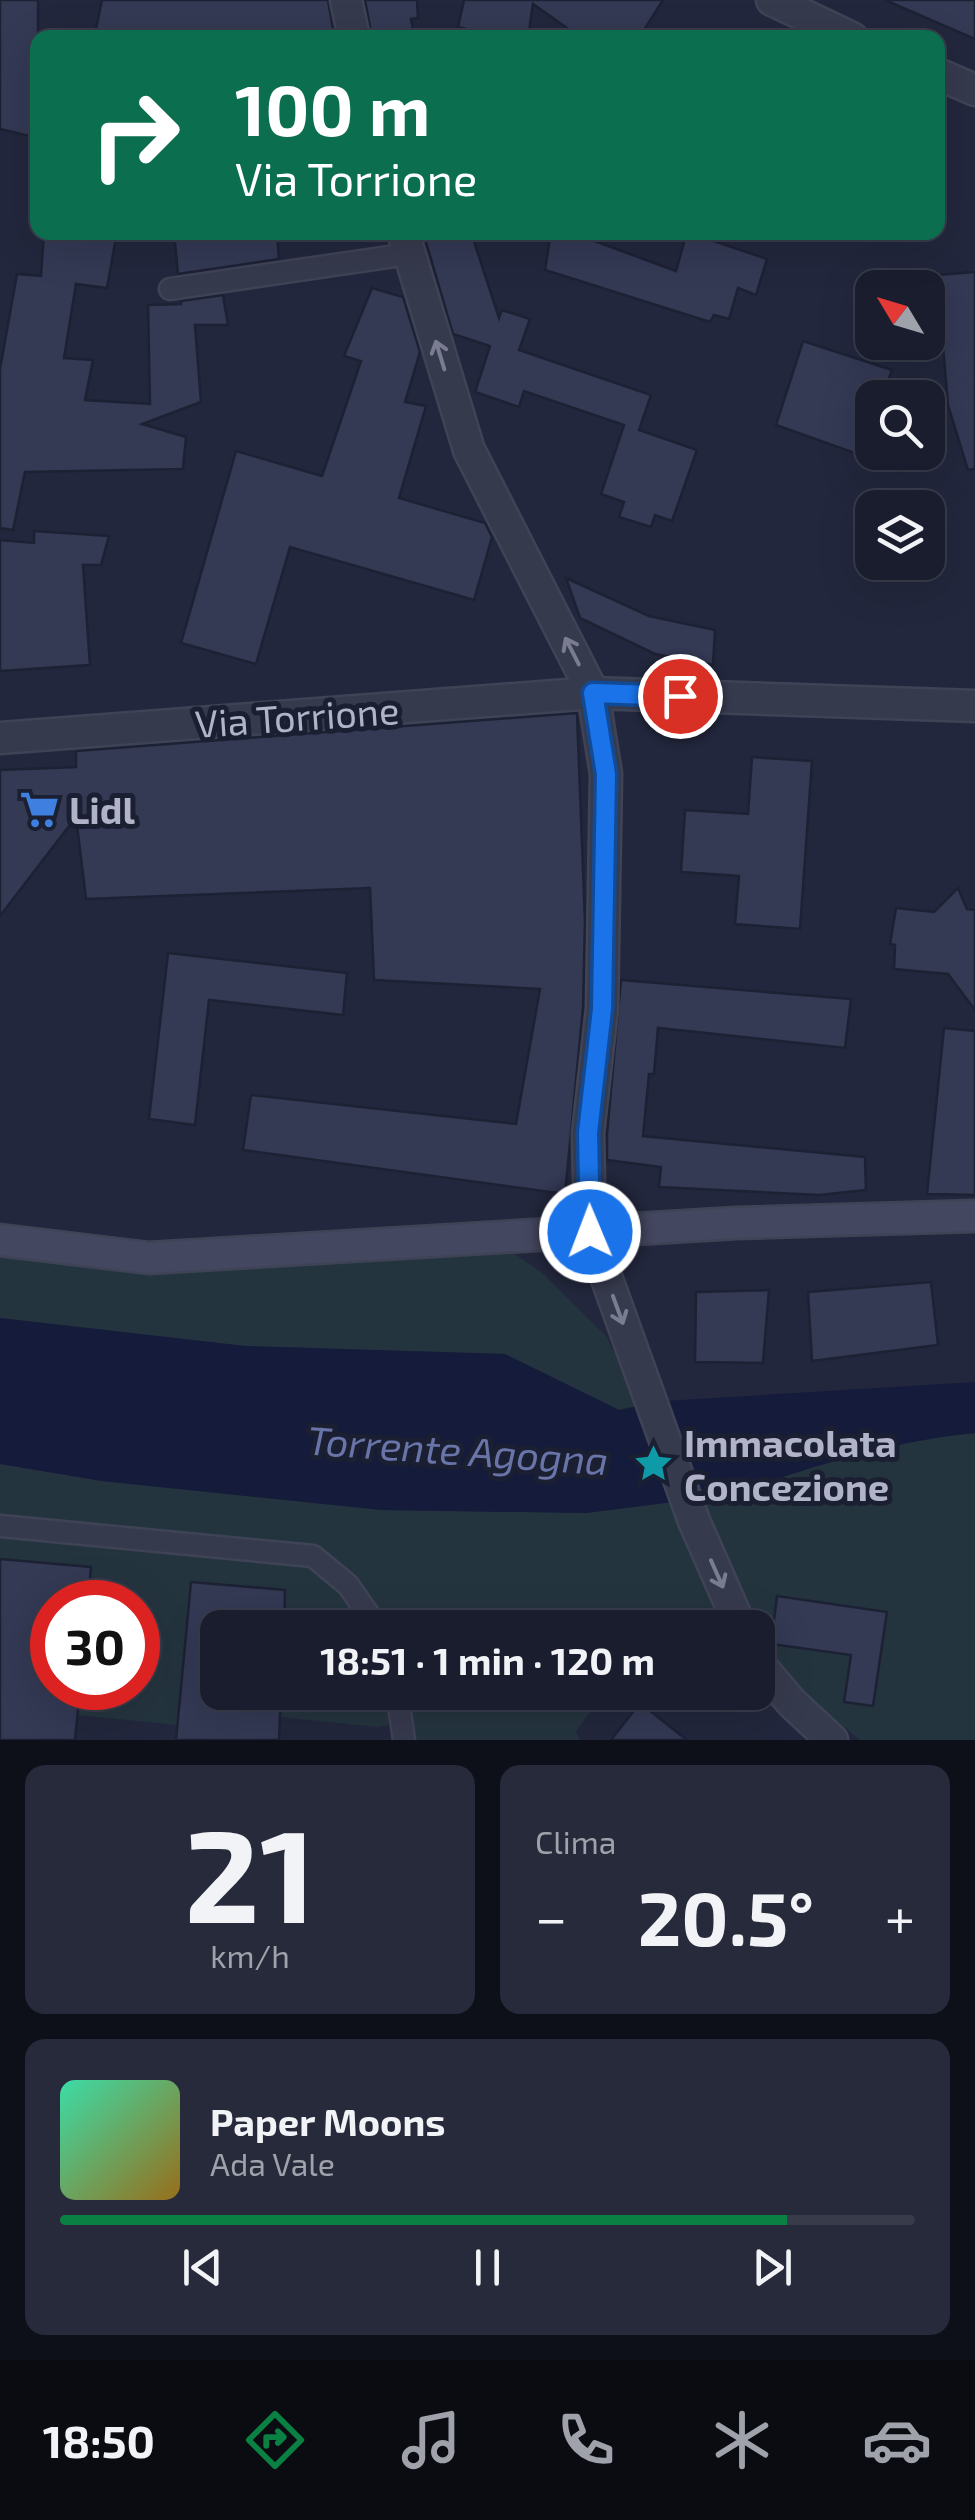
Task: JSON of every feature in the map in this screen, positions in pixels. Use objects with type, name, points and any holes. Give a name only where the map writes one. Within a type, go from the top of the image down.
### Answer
[{"type":"main road","points":[[0,1240],[24,1246],[148,1258],[736,1223],[975,1216]]},
{"type":"street","points":[[346,0],[352,30]]},
{"type":"street","points":[[772,0],[835,30]]},
{"type":"street","points":[[945,77],[975,90]]},
{"type":"street","points":[[406,243],[469,450],[593,693],[606,774],[602,1009],[588,1133],[590,1232],[694,1521],[733,1610]]},
{"type":"street","name":"Via Torrione","points":[[0,738],[593,693],[975,706]]},
{"type":"street","points":[[775,1682],[832,1740]]},
{"type":"lane","points":[[170,289],[406,243]]},
{"type":"lane","points":[[0,1526],[312,1556],[348,1585],[365,1610]]},
{"type":"lane","points":[[400,1710],[404,1740]]},
{"type":"shaded area","points":[[491,1238],[542,1273],[606,1336],[642,1405],[619,1410],[505,1354],[245,1346],[0,1318],[0,1240],[25,1246]]},
{"type":"shaded area","points":[[975,1433],[975,1740],[860,1740],[775,1670],[775,1645],[851,1655],[844,1702],[873,1706],[887,1612],[777,1597],[775,1613],[745,1610],[704,1504],[837,1460]]},
{"type":"shaded area","points":[[0,1464],[102,1481],[382,1510],[586,1513],[673,1502],[715,1610],[284,1610],[285,1590],[192,1582],[177,1725],[77,1715],[78,1710],[160,1710],[160,1580],[90,1580],[91,1567],[2,1559],[0,1570]]},
{"type":"shaded area","points":[[280,1710],[591,1710],[576,1731],[580,1740],[404,1740],[401,1723],[377,1727],[280,1717]]},
{"type":"water","points":[[0,1318],[245,1346],[505,1354],[619,1410],[638,1406],[673,1502],[586,1513],[382,1510],[102,1481],[0,1464]]},
{"type":"water","points":[[975,1382],[975,1433],[871,1451],[704,1504],[689,1465],[699,1456],[695,1445],[678,1442],[665,1401]]},
{"type":"building","points":[[0,0],[38,0],[38,30],[30,30],[30,136],[0,129]]},
{"type":"building","points":[[102,0],[328,0],[333,29],[326,30],[96,30]]},
{"type":"building","points":[[365,0],[417,0],[418,18],[411,19],[413,30],[371,30]]},
{"type":"building","points":[[464,0],[663,0],[644,30],[570,30],[533,4],[529,30],[458,27]]},
{"type":"building","points":[[885,0],[975,0],[975,39]]},
{"type":"building","points":[[43,240],[116,240],[107,288],[76,284],[64,358],[93,360],[85,400],[150,404],[148,305],[181,304],[223,295],[228,325],[195,325],[201,402],[142,424],[186,437],[183,469],[25,472],[13,530],[0,528],[0,369],[17,274],[41,276]]},
{"type":"building","points":[[175,240],[278,240],[279,259],[178,274]]},
{"type":"building","points":[[425,240],[474,240],[499,318],[502,310],[530,319],[519,350],[651,395],[639,430],[697,450],[672,521],[655,515],[651,527],[619,517],[624,502],[601,494],[624,425],[524,391],[519,407],[475,392],[490,346],[453,334]]},
{"type":"building","points":[[550,240],[592,240],[676,271],[685,240],[711,240],[767,259],[756,295],[738,288],[729,319],[714,315],[710,322],[545,270]]},
{"type":"building","points":[[975,272],[975,469],[968,470],[948,405],[945,274]]},
{"type":"building","points":[[372,288],[403,297],[420,352],[405,402],[426,406],[399,498],[485,523],[492,537],[474,600],[290,547],[256,664],[181,643],[236,451],[322,476],[361,361],[344,356]]},
{"type":"building","points":[[803,341],[892,370],[888,380],[855,380],[855,453],[776,425]]},
{"type":"building","points":[[34,531],[109,536],[101,565],[83,565],[90,665],[0,671],[0,540],[34,543]]},
{"type":"building","points":[[566,578],[649,616],[715,630],[713,665],[655,654],[580,618]]},
{"type":"building","points":[[577,713],[585,921],[583,1008],[565,1194],[243,1150],[251,1095],[516,1124],[540,989],[374,980],[370,888],[86,899],[76,817],[0,916],[0,770],[76,767],[76,751]]},
{"type":"building","points":[[752,757],[812,761],[800,929],[735,924],[739,876],[681,872],[685,810],[748,814]]},
{"type":"building","points":[[958,888],[967,909],[975,910],[975,1010],[948,974],[894,969],[895,945],[890,944],[896,908],[934,912]]},
{"type":"building","points":[[168,953],[347,973],[343,1015],[209,1000],[195,1125],[149,1119]]},
{"type":"building","points":[[621,980],[851,999],[845,1048],[658,1028],[643,1136],[865,1157],[866,1190],[819,1195],[659,1187],[661,1167],[607,1160]]},
{"type":"building","points":[[944,1028],[975,1031],[975,1195],[927,1194]]},
{"type":"building","points":[[931,1282],[938,1345],[812,1361],[808,1292]]},
{"type":"building","points":[[769,1290],[763,1363],[695,1362],[696,1292]]},
{"type":"building","points":[[0,1559],[91,1567],[90,1580],[30,1580],[30,1710],[78,1710],[75,1740],[0,1740]]},
{"type":"building","points":[[191,1582],[285,1590],[284,1610],[200,1610],[200,1710],[280,1710],[279,1740],[176,1740]]},
{"type":"building","points":[[777,1596],[887,1612],[873,1706],[844,1702],[851,1655],[775,1645]]},
{"type":"building","points":[[635,1710],[649,1710],[687,1740],[611,1740]]},
{"type":"waterway","name":"Torrente Agogna","points":[[599,1459],[633,1462],[781,1434]]},
{"type":"place","name":"Lidl","points":[[39,809]]},
{"type":"place","name":"Immacolata Concezione","points":[[654,1464]]},
{"type":"route","points":[[590,1232],[588,1133],[602,1009],[606,774],[593,693],[680,696]]}]
